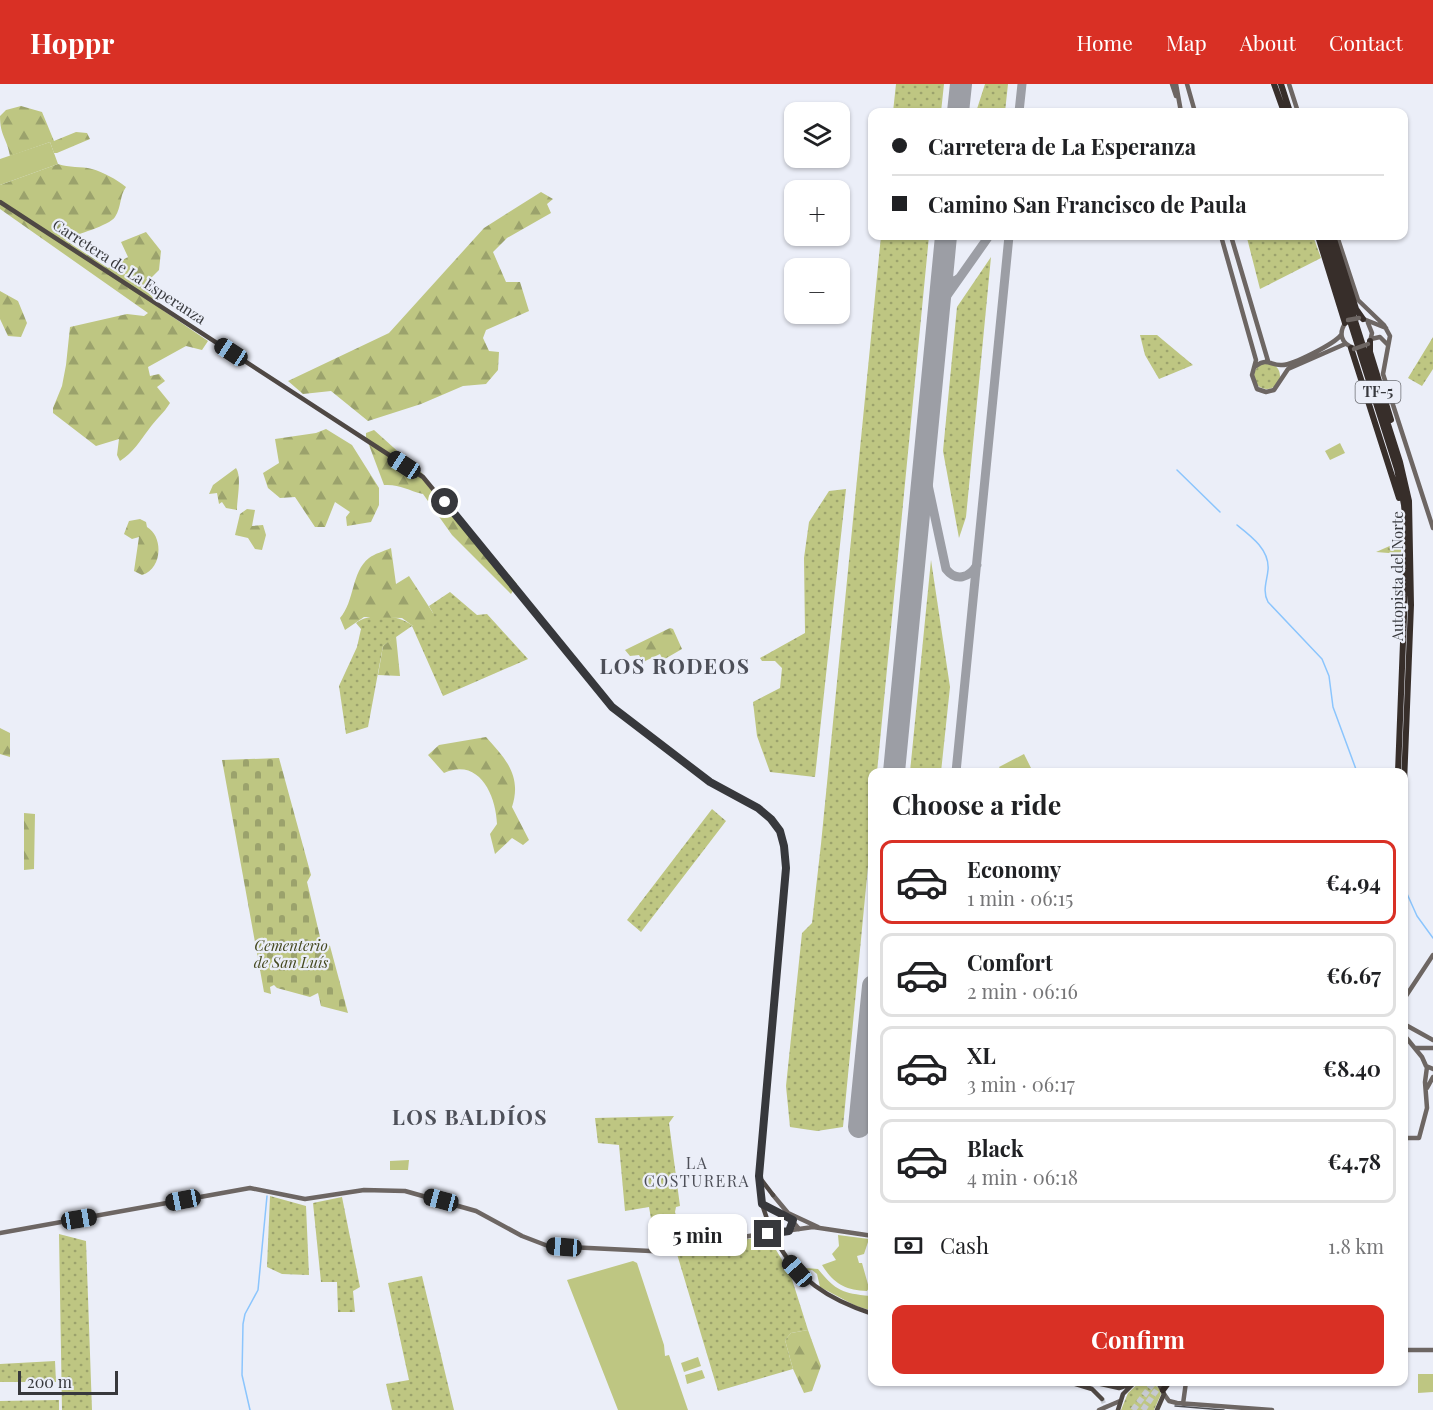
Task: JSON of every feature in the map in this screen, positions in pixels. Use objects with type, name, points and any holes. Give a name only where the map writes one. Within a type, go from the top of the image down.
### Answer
[{"type":"highway","points":[[1275,84],[1283,108]]},
{"type":"highway","points":[[1281,84],[1289,108]]},
{"type":"highway","points":[[1319,240],[1346,322]]},
{"type":"highway","name":"Autopista del Norte","points":[[1324,240],[1397,469],[1405,515],[1406,570],[1398,768]]},
{"type":"highway","points":[[1334,240],[1356,309],[1363,320]]},
{"type":"highway","name":"Autopista del Norte","points":[[1334,240],[1402,469],[1409,501],[1412,552],[1405,768]]},
{"type":"highway","points":[[1370,341],[1370,352],[1408,481],[1414,522],[1415,544],[1412,552]]},
{"type":"highway","points":[[1350,347],[1398,493],[1406,570]]},
{"type":"highway","points":[[1164,1392],[1167,1386]]},
{"type":"main road","points":[[1174,84],[1180,105]]},
{"type":"main road","points":[[1174,84],[1180,108]]},
{"type":"main road","points":[[1186,84],[1194,108]]},
{"type":"main road","points":[[1289,84],[1297,108]]},
{"type":"main road","name":"Carretera de La Esperanza","points":[[0,202],[423,477],[612,707],[710,782],[758,808],[771,819],[780,831],[786,868],[759,1176],[762,1201],[771,1231],[788,1260],[815,1287],[841,1303],[868,1312]]},
{"type":"main road","points":[[1222,240],[1256,360],[1252,380],[1262,391],[1270,392],[1277,388],[1288,369],[1350,347],[1380,337],[1389,347]]},
{"type":"main road","points":[[1232,240],[1268,361]]},
{"type":"main road","points":[[1335,240],[1358,300],[1386,328],[1390,336],[1383,374],[1433,528]]},
{"type":"main road","points":[[1256,366],[1268,361],[1278,365],[1294,361],[1333,343],[1341,335],[1346,322],[1363,320],[1386,328]]},
{"type":"main road","points":[[1363,320],[1372,329],[1370,341]]},
{"type":"main road","points":[[1341,335],[1350,347]]},
{"type":"main road","points":[[1278,365],[1282,377]]},
{"type":"main road","points":[[1408,993],[1433,955]]},
{"type":"main road","points":[[1408,1027],[1433,1040]]},
{"type":"main road","points":[[1422,1058],[1428,1049],[1428,1043],[1424,1037]]},
{"type":"main road","points":[[1408,1040],[1430,1068],[1425,1091],[1426,1110],[1419,1138],[1408,1138]]},
{"type":"main road","points":[[1411,1044],[1417,1048],[1428,1049]]},
{"type":"main road","points":[[1425,1091],[1433,1077]]},
{"type":"main road","points":[[759,1176],[788,1213],[820,1228]]},
{"type":"main road","points":[[0,1233],[250,1188],[305,1199],[364,1190],[405,1191],[476,1211],[522,1236],[548,1246],[671,1252],[801,1229],[820,1228],[868,1235]]},
{"type":"main road","points":[[773,1195],[766,1195],[762,1201],[793,1220],[801,1229]]},
{"type":"main road","points":[[768,1222],[771,1214],[777,1212]]},
{"type":"main road","points":[[801,1218],[804,1221],[801,1229]]},
{"type":"main road","points":[[789,1231],[793,1220]]},
{"type":"main road","points":[[1408,1350],[1433,1350]]},
{"type":"main road","points":[[1082,1386],[1092,1389],[1102,1399]]},
{"type":"main road","points":[[1105,1386],[1112,1388],[1119,1386]]},
{"type":"main road","points":[[1100,1410],[1120,1400],[1131,1386]]},
{"type":"main road","points":[[1160,1386],[1169,1401],[1272,1410]]},
{"type":"main road","points":[[1184,1404],[1186,1386]]},
{"type":"main road","points":[[1109,1407],[1118,1410],[1120,1400],[1112,1388]]},
{"type":"main road","points":[[1157,1410],[1164,1392]]},
{"type":"green space","points":[[896,84],[944,84],[941,108],[893,108]]},
{"type":"green space","points":[[985,84],[1008,84],[1005,108],[977,108]]},
{"type":"green space","points":[[21,106],[42,112],[54,141],[76,132],[87,133],[90,139],[57,153],[54,153],[50,142],[10,156],[1,128],[0,116],[6,110]]},
{"type":"green space","points":[[50,142],[58,164],[0,185],[0,159]]},
{"type":"green space","points":[[58,164],[96,170],[126,187],[117,213],[112,220],[65,240],[108,268],[128,257],[121,242],[146,232],[161,251],[159,270],[143,286],[164,311],[208,341],[202,350],[186,346],[148,367],[150,376],[159,374],[165,381],[157,387],[170,403],[133,450],[120,461],[117,455],[119,439],[96,446],[53,413],[53,408],[62,386],[70,327],[127,314],[144,316],[148,313],[0,209],[0,185]]},
{"type":"green space","points":[[541,192],[553,199],[547,204],[551,213],[507,238],[493,252],[506,282],[520,282],[529,311],[486,330],[483,338],[489,351],[499,352],[498,370],[486,384],[463,386],[421,404],[368,421],[331,391],[303,394],[288,381],[389,333],[484,228]]},
{"type":"green space","points":[[881,240],[929,240],[877,768],[868,768],[868,866],[843,1127],[817,1131],[790,1127],[786,1086],[802,933],[812,923]]},
{"type":"green space","points":[[1248,240],[1314,240],[1321,258],[1260,289]]},
{"type":"green space","points":[[991,257],[966,517],[959,538],[943,451],[957,307]]},
{"type":"green space","points":[[0,291],[18,301],[27,323],[21,337],[8,336],[0,319]]},
{"type":"green space","points":[[1140,335],[1157,335],[1193,365],[1159,379],[1145,355]]},
{"type":"green space","points":[[1433,337],[1433,369],[1422,386],[1408,378]]},
{"type":"green space","points":[[1267,363],[1276,367],[1280,376],[1276,385],[1267,389],[1258,385],[1254,376],[1258,367]]},
{"type":"green space","points":[[326,429],[352,445],[379,488],[379,505],[371,522],[347,526],[346,517],[350,512],[335,502],[325,527],[315,527],[295,497],[280,498],[268,488],[263,473],[279,463],[275,439],[316,433]]},
{"type":"green space","points":[[374,430],[423,474],[427,485],[485,546],[517,584],[511,594],[452,535],[423,494],[399,486],[384,485],[366,437],[366,433]]},
{"type":"green space","points":[[1340,443],[1345,453],[1330,460],[1325,451]]},
{"type":"green space","points":[[236,468],[239,482],[237,510],[226,508],[222,502],[219,504],[217,493],[209,494],[213,485]]},
{"type":"green space","points":[[846,489],[815,777],[770,772],[757,736],[753,702],[780,688],[782,668],[775,661],[762,661],[760,658],[805,633],[804,558],[809,522],[829,491]]},
{"type":"green space","points":[[247,509],[255,510],[252,526],[263,525],[266,535],[262,550],[255,549],[248,538],[235,535],[240,514]]},
{"type":"green space","points":[[140,519],[146,522],[158,545],[157,560],[154,566],[142,575],[134,571],[139,537],[132,539],[124,534],[129,521]]},
{"type":"green space","points":[[1401,541],[1401,554],[1376,552]]},
{"type":"green space","points":[[391,548],[396,584],[409,576],[433,613],[435,624],[413,626],[402,618],[364,617],[345,630],[340,618],[345,611],[359,571],[369,558]]},
{"type":"green space","points":[[931,560],[950,687],[941,768],[910,768]]},
{"type":"green space","points":[[450,592],[477,615],[487,614],[528,659],[443,696],[412,626],[383,646],[368,727],[346,734],[339,686],[357,647],[361,629],[356,623],[369,617],[385,616],[400,619],[413,626],[433,613],[429,606]]},
{"type":"green space","points":[[670,628],[673,629],[682,649],[663,660],[660,654],[643,662],[639,655],[630,656],[625,650]]},
{"type":"green space","points":[[396,636],[400,676],[378,675],[383,646]]},
{"type":"green space","points":[[0,728],[10,733],[10,757],[0,754]]},
{"type":"green space","points":[[486,737],[510,769],[515,786],[512,807],[529,840],[523,845],[512,838],[495,854],[490,834],[497,824],[496,813],[489,791],[483,782],[476,774],[467,770],[456,769],[444,773],[428,755],[439,745]]},
{"type":"green space","points":[[1024,754],[1031,768],[1000,768]]},
{"type":"green space","name":"Cementerio de San Luís","points":[[279,758],[311,875],[307,882],[321,941],[330,946],[348,1013],[321,1006],[318,993],[310,997],[277,988],[274,985],[270,987],[271,994],[264,992],[222,760]]},
{"type":"green space","points":[[712,809],[726,821],[641,932],[627,920]]},
{"type":"green space","points":[[24,813],[35,814],[34,869],[24,870]]},
{"type":"green space","points":[[674,1116],[669,1123],[680,1206],[676,1207],[675,1212],[685,1245],[656,1248],[649,1207],[625,1211],[619,1145],[598,1143],[595,1118]]},
{"type":"green space","points":[[409,1160],[408,1170],[390,1170],[390,1161]]},
{"type":"green space","points":[[270,1196],[306,1206],[309,1275],[282,1274],[267,1267]]},
{"type":"green space","points":[[342,1197],[360,1287],[353,1291],[355,1312],[338,1312],[337,1282],[321,1282],[313,1203]]},
{"type":"green space","points":[[59,1234],[86,1241],[92,1410],[62,1410]]},
{"type":"green space","points":[[767,1235],[790,1273],[808,1330],[791,1333],[785,1340],[793,1369],[718,1391],[677,1254]]},
{"type":"green space","points":[[838,1235],[868,1239],[864,1254],[857,1256],[859,1263],[862,1263],[868,1284],[867,1291],[841,1285],[822,1265],[836,1260],[832,1254],[839,1246]]},
{"type":"green space","points":[[633,1261],[637,1263],[664,1345],[665,1356],[669,1355],[688,1410],[618,1410],[567,1280]]},
{"type":"green space","points":[[806,1268],[818,1269],[840,1290],[868,1296],[868,1310],[856,1306],[820,1287],[817,1274],[812,1270],[804,1270]]},
{"type":"green space","points":[[422,1276],[454,1410],[392,1410],[386,1384],[409,1380],[388,1283]]},
{"type":"green space","points":[[808,1330],[821,1366],[812,1391],[804,1393],[793,1369],[785,1340],[791,1333]]},
{"type":"green space","points":[[698,1357],[701,1366],[684,1372],[681,1363]]},
{"type":"green space","points":[[55,1361],[56,1382],[0,1382],[0,1364]]},
{"type":"green space","points":[[702,1370],[705,1378],[687,1384],[685,1375]]},
{"type":"green space","points":[[1418,1374],[1433,1374],[1433,1392],[1418,1393]]},
{"type":"green space","points":[[1136,1386],[1157,1386],[1161,1394],[1154,1410],[1121,1410],[1128,1393]]},
{"type":"green space","points":[[59,1400],[59,1410],[0,1410],[0,1401]]},
{"type":"waterway","points":[[1177,470],[1220,512]]},
{"type":"waterway","points":[[1237,525],[1258,544],[1266,556],[1268,570],[1265,590],[1268,602],[1322,659],[1329,676],[1333,707],[1356,768]]},
{"type":"waterway","points":[[1408,896],[1417,916],[1433,938]]},
{"type":"waterway","points":[[250,1410],[242,1375],[243,1324],[245,1314],[258,1290],[267,1196]]},
{"type":"taxiway","points":[[1019,108],[1022,84]]},
{"type":"taxiway","points":[[937,327],[946,297],[986,240]]},
{"type":"taxiway","points":[[956,768],[1009,240]]},
{"type":"taxiway","points":[[943,271],[947,280],[955,281],[959,278]]},
{"type":"taxiway","points":[[924,466],[946,569],[954,576],[962,577],[970,573],[977,565]]},
{"type":"taxiway","points":[[861,1106],[864,1117],[868,1119]]},
{"type":"runway","points":[[958,108],[961,84]]},
{"type":"runway","points":[[894,768],[946,240]]},
{"type":"runway","points":[[859,1127],[868,1036]]},
{"type":"tunnel","points":[[1133,1410],[1151,1386]]},
{"type":"tunnel","points":[[1143,1410],[1159,1386]]},
{"type":"tunnel","points":[[1102,1399],[1107,1410]]},
{"type":"tram line","points":[[1175,1406],[1224,1410]]},
{"type":"district","name":"LOS RODEOS","points":[[675,667]]},
{"type":"district","name":"LOS BALDÍOS","points":[[470,1118]]},
{"type":"district","name":"LA COSTURERA","points":[[697,1172]]},
{"type":"route","points":[[445,502],[612,707],[710,782],[758,808],[780,831],[786,855],[786,868],[759,1176],[762,1204],[793,1220],[789,1231],[768,1234]]}]
